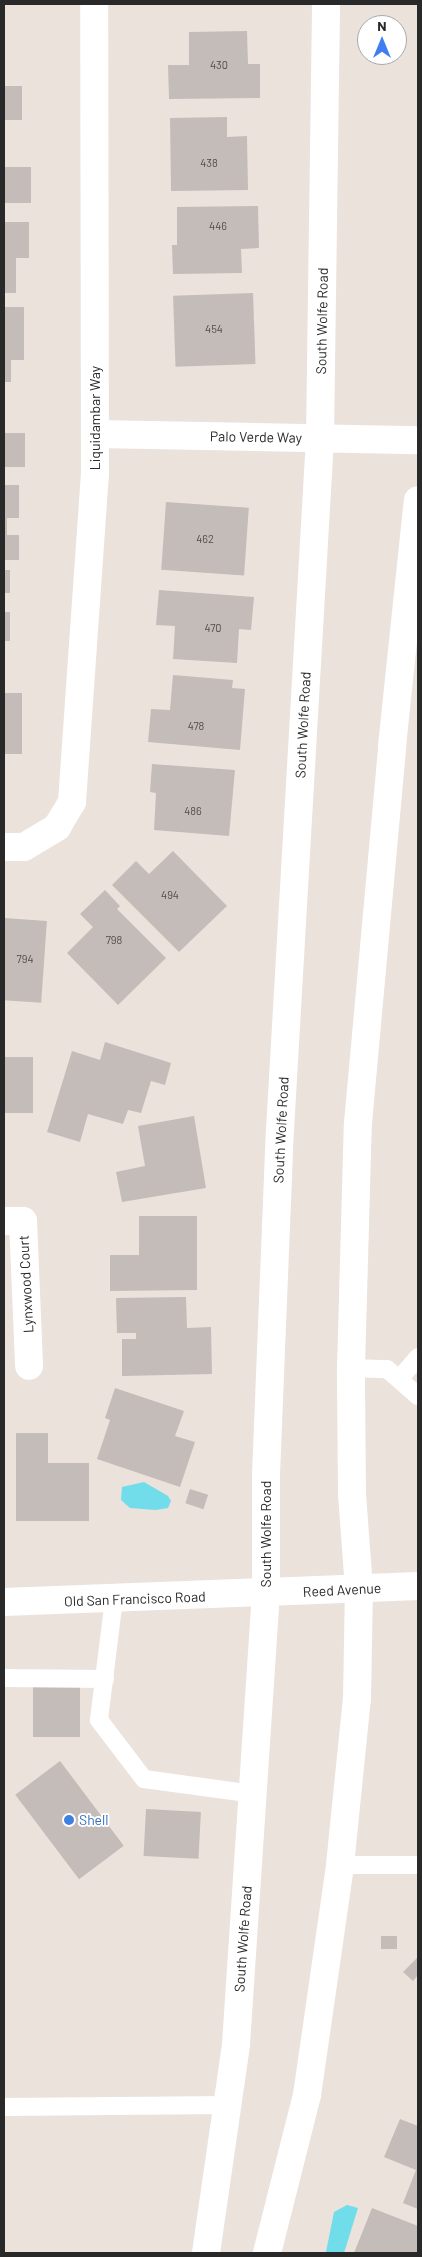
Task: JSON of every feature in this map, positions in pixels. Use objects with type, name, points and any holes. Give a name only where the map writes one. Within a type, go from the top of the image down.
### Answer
[{"type":"main road","name":"Liquidambar Way","points":[[4,847],[24,847],[57,827],[72,802],[95,434],[94,4]]},
{"type":"main road","name":"South Wolfe Road","points":[[206,2253],[236,2044],[266,1594],[266,1475],[280,1130],[320,438],[326,4]]},
{"type":"main road","name":"Palo Verde Way","points":[[95,434],[418,440]]},
{"type":"main road","points":[[267,2253],[307,2095],[340,1864],[357,1699],[359,1589],[352,1494],[352,1368],[358,1123],[392,746],[418,500]]},
{"type":"main road","name":"Lynxwood Court","points":[[4,1221],[23,1221],[29,1366]]},
{"type":"main road","name":"Reed Avenue","points":[[266,1594],[418,1586]]},
{"type":"main road","name":"Old San Francisco Road","points":[[4,1602],[266,1594]]},
{"type":"lane","points":[[400,1378],[418,1357]]},
{"type":"lane","points":[[352,1368],[387,1369],[400,1378],[418,1396]]},
{"type":"lane","points":[[114,1599],[99,1720],[144,1779],[253,1794]]},
{"type":"lane","points":[[4,1678],[105,1679]]},
{"type":"lane","points":[[340,1864],[418,1865]]},
{"type":"lane","points":[[4,2106],[227,2105]]},
{"type":"water","points":[[144,1482],[168,1496],[171,1501],[168,1508],[156,1510],[130,1508],[121,1500],[122,1487]]},
{"type":"water","points":[[347,2205],[358,2208],[344,2253],[326,2252],[334,2212]]},
{"type":"building","points":[[247,31],[248,64],[260,64],[260,98],[169,99],[168,65],[189,65],[189,32]]},
{"type":"building","points":[[4,86],[22,86],[22,120],[4,120]]},
{"type":"building","points":[[227,117],[227,137],[247,136],[248,190],[171,191],[170,118]]},
{"type":"building","points":[[4,167],[31,167],[31,203],[4,203]]},
{"type":"building","points":[[258,206],[259,248],[241,249],[242,273],[173,274],[172,245],[177,245],[177,207]]},
{"type":"building","points":[[4,222],[29,222],[29,258],[16,258],[16,293],[4,293]]},
{"type":"building","points":[[253,293],[255,364],[176,367],[173,296]]},
{"type":"building","points":[[4,307],[24,307],[24,360],[11,360],[11,382],[4,382]]},
{"type":"building","points":[[4,433],[25,433],[25,467],[4,467]]},
{"type":"building","points":[[4,485],[19,485],[19,518],[7,518],[7,535],[19,535],[19,560],[4,560]]},
{"type":"building","points":[[166,502],[249,508],[244,576],[161,570]]},
{"type":"building","points":[[4,570],[10,570],[10,593],[4,593]]},
{"type":"building","points":[[159,590],[254,597],[251,630],[239,629],[237,663],[173,659],[175,626],[156,625]]},
{"type":"building","points":[[4,612],[10,612],[10,641],[4,641]]},
{"type":"building","points":[[173,675],[233,680],[232,688],[245,689],[240,750],[148,742],[151,709],[170,710]]},
{"type":"building","points":[[4,693],[22,693],[22,754],[4,754]]},
{"type":"building","points":[[152,764],[235,770],[229,836],[154,830],[156,793],[150,792]]},
{"type":"building","points":[[173,851],[227,906],[179,952],[112,885],[136,861],[149,874]]},
{"type":"building","points":[[105,890],[120,906],[117,909],[166,958],[118,1005],[67,953],[93,927],[80,914]]},
{"type":"building","points":[[4,918],[47,921],[41,1003],[4,1000]]},
{"type":"building","points":[[105,1042],[171,1063],[165,1085],[151,1081],[141,1113],[128,1110],[123,1124],[88,1114],[80,1142],[47,1132],[72,1051],[100,1060]]},
{"type":"building","points":[[4,1057],[33,1057],[33,1113],[4,1113]]},
{"type":"building","points":[[194,1116],[206,1188],[122,1202],[116,1172],[145,1166],[138,1126]]},
{"type":"building","points":[[139,1216],[197,1216],[197,1290],[110,1291],[110,1255],[139,1255]]},
{"type":"building","points":[[186,1297],[187,1328],[211,1327],[212,1374],[122,1376],[122,1339],[136,1339],[136,1333],[117,1333],[116,1298]]},
{"type":"building","points":[[115,1388],[184,1411],[175,1436],[195,1442],[180,1487],[97,1459],[110,1420],[105,1418]]},
{"type":"building","points":[[16,1433],[48,1433],[48,1463],[89,1463],[89,1521],[16,1521]]},
{"type":"building","points":[[190,1489],[208,1495],[203,1509],[185,1503]]},
{"type":"building","points":[[33,1685],[80,1685],[80,1737],[33,1737]]},
{"type":"building","name":"Shell","points":[[60,1761],[124,1846],[79,1879],[15,1795]]},
{"type":"building","points":[[146,1809],[201,1812],[198,1859],[144,1856]]},
{"type":"building","points":[[381,1936],[397,1936],[397,1949],[381,1949]]},
{"type":"building","points":[[417,1958],[418,1975],[413,1981],[403,1972]]},
{"type":"building","points":[[400,2119],[418,2126],[418,2209],[403,2203],[416,2170],[384,2157]]},
{"type":"building","points":[[372,2208],[418,2226],[418,2253],[354,2253]]},
{"type":"place","name":"Shell","points":[[69,1820]]}]
